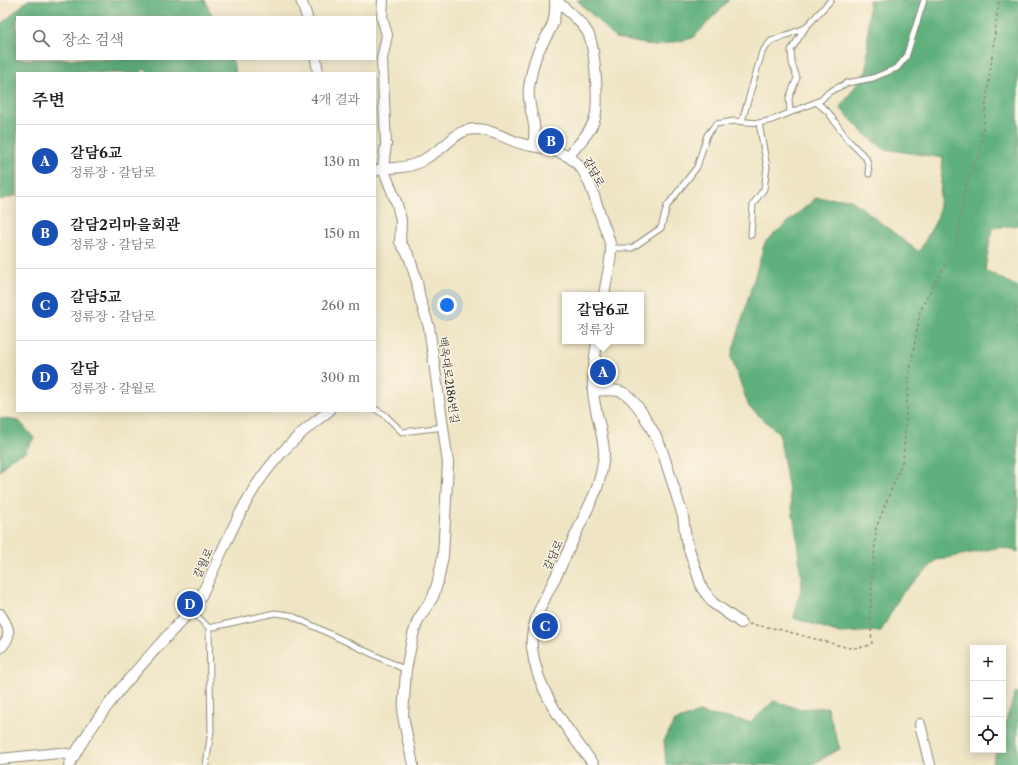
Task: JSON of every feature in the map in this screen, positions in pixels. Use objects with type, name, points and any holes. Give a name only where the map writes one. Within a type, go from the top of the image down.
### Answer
[{"type":"street","points":[[301,0],[307,16]]},
{"type":"street","name":"백옥대로2186번길","points":[[383,0],[382,18],[388,35],[382,59],[386,144],[379,170],[397,204],[401,220],[400,242],[409,256],[429,327],[448,463],[443,556],[438,581],[433,596],[418,620],[413,635],[406,670],[403,716],[413,765]]},
{"type":"street","points":[[532,146],[536,131],[529,103],[530,83],[538,53],[549,35],[554,22],[555,0]]},
{"type":"street","points":[[555,0],[588,32],[592,46],[597,99],[595,117],[591,127],[569,156]]},
{"type":"street","points":[[316,60],[318,72]]},
{"type":"street","name":"갈담로","points":[[379,170],[408,167],[419,162],[445,145],[457,133],[475,129],[486,130],[521,145],[557,151],[569,156],[577,163],[591,188],[611,248],[604,292]]},
{"type":"street","name":"갈담로","points":[[594,765],[566,726],[541,684],[534,664],[532,646],[537,617],[596,491],[601,475],[604,454],[602,434],[593,391],[593,372],[597,344]]},
{"type":"street","points":[[593,391],[623,392],[631,398],[657,439],[682,516],[686,540],[702,588],[713,603],[741,623]]},
{"type":"street","name":"갈월로","points":[[69,765],[97,720],[116,694],[191,610],[201,596],[248,498],[262,478],[294,438],[327,412]]},
{"type":"street","points":[[0,614],[9,630],[9,635],[8,640],[0,648]]},
{"type":"street","points":[[920,724],[930,765]]},
{"type":"street","points":[[0,760],[59,753],[74,755]]},
{"type":"lane","points":[[790,112],[789,98],[797,78],[792,63],[791,50],[806,27],[831,0]]},
{"type":"lane","points":[[611,248],[632,248],[661,228],[667,206],[697,167],[707,135],[716,124],[734,121],[759,122],[772,120],[816,102],[847,83],[873,78],[897,68],[906,57],[924,0]]},
{"type":"lane","points":[[742,121],[762,52],[771,41],[806,27]]},
{"type":"lane","points":[[816,102],[828,112],[848,140],[866,158],[868,164],[868,174]]},
{"type":"lane","points":[[752,235],[752,204],[764,188],[766,167],[759,122]]},
{"type":"lane","points":[[376,410],[385,414],[402,432],[444,427]]},
{"type":"lane","points":[[191,610],[209,628],[211,731],[206,765]]},
{"type":"lane","points":[[209,628],[275,613],[290,615],[406,670]]},
{"type":"path","points":[[741,623],[778,629],[849,648],[865,647],[872,643],[870,614],[876,528],[903,460],[908,376],[920,312],[925,300],[956,247],[965,187],[980,152],[999,0]]},
{"type":"green space","points":[[28,0],[205,0],[213,16],[16,16],[16,60],[232,60],[236,72],[148,72],[143,69],[142,72],[16,72],[16,195],[0,200],[0,25]]},
{"type":"green space","points":[[577,0],[729,0],[693,38],[655,46],[615,38]]},
{"type":"green space","points":[[869,0],[1018,0],[1018,225],[992,228],[985,270],[1018,287],[1018,552],[1001,547],[937,560],[902,593],[881,631],[840,633],[794,618],[802,585],[796,532],[779,433],[749,407],[731,357],[765,242],[816,198],[850,199],[919,252],[938,217],[943,158],[884,149],[866,135],[840,108],[867,70]]},
{"type":"green space","points":[[0,418],[19,421],[34,438],[25,452],[10,459],[0,471]]},
{"type":"green space","points":[[1015,692],[1018,693],[1018,765],[992,765],[996,753],[1006,753],[1006,721]]},
{"type":"green space","points":[[774,701],[801,709],[827,707],[840,749],[811,765],[666,765],[664,740],[675,721],[699,713],[751,722]]},
{"type":"place","name":"갈담2리마을회관","points":[[551,141]]},
{"type":"place","name":"갈담6교","points":[[603,372]]},
{"type":"place","name":"갈담","points":[[190,604]]},
{"type":"place","name":"갈담5교","points":[[545,626]]}]
